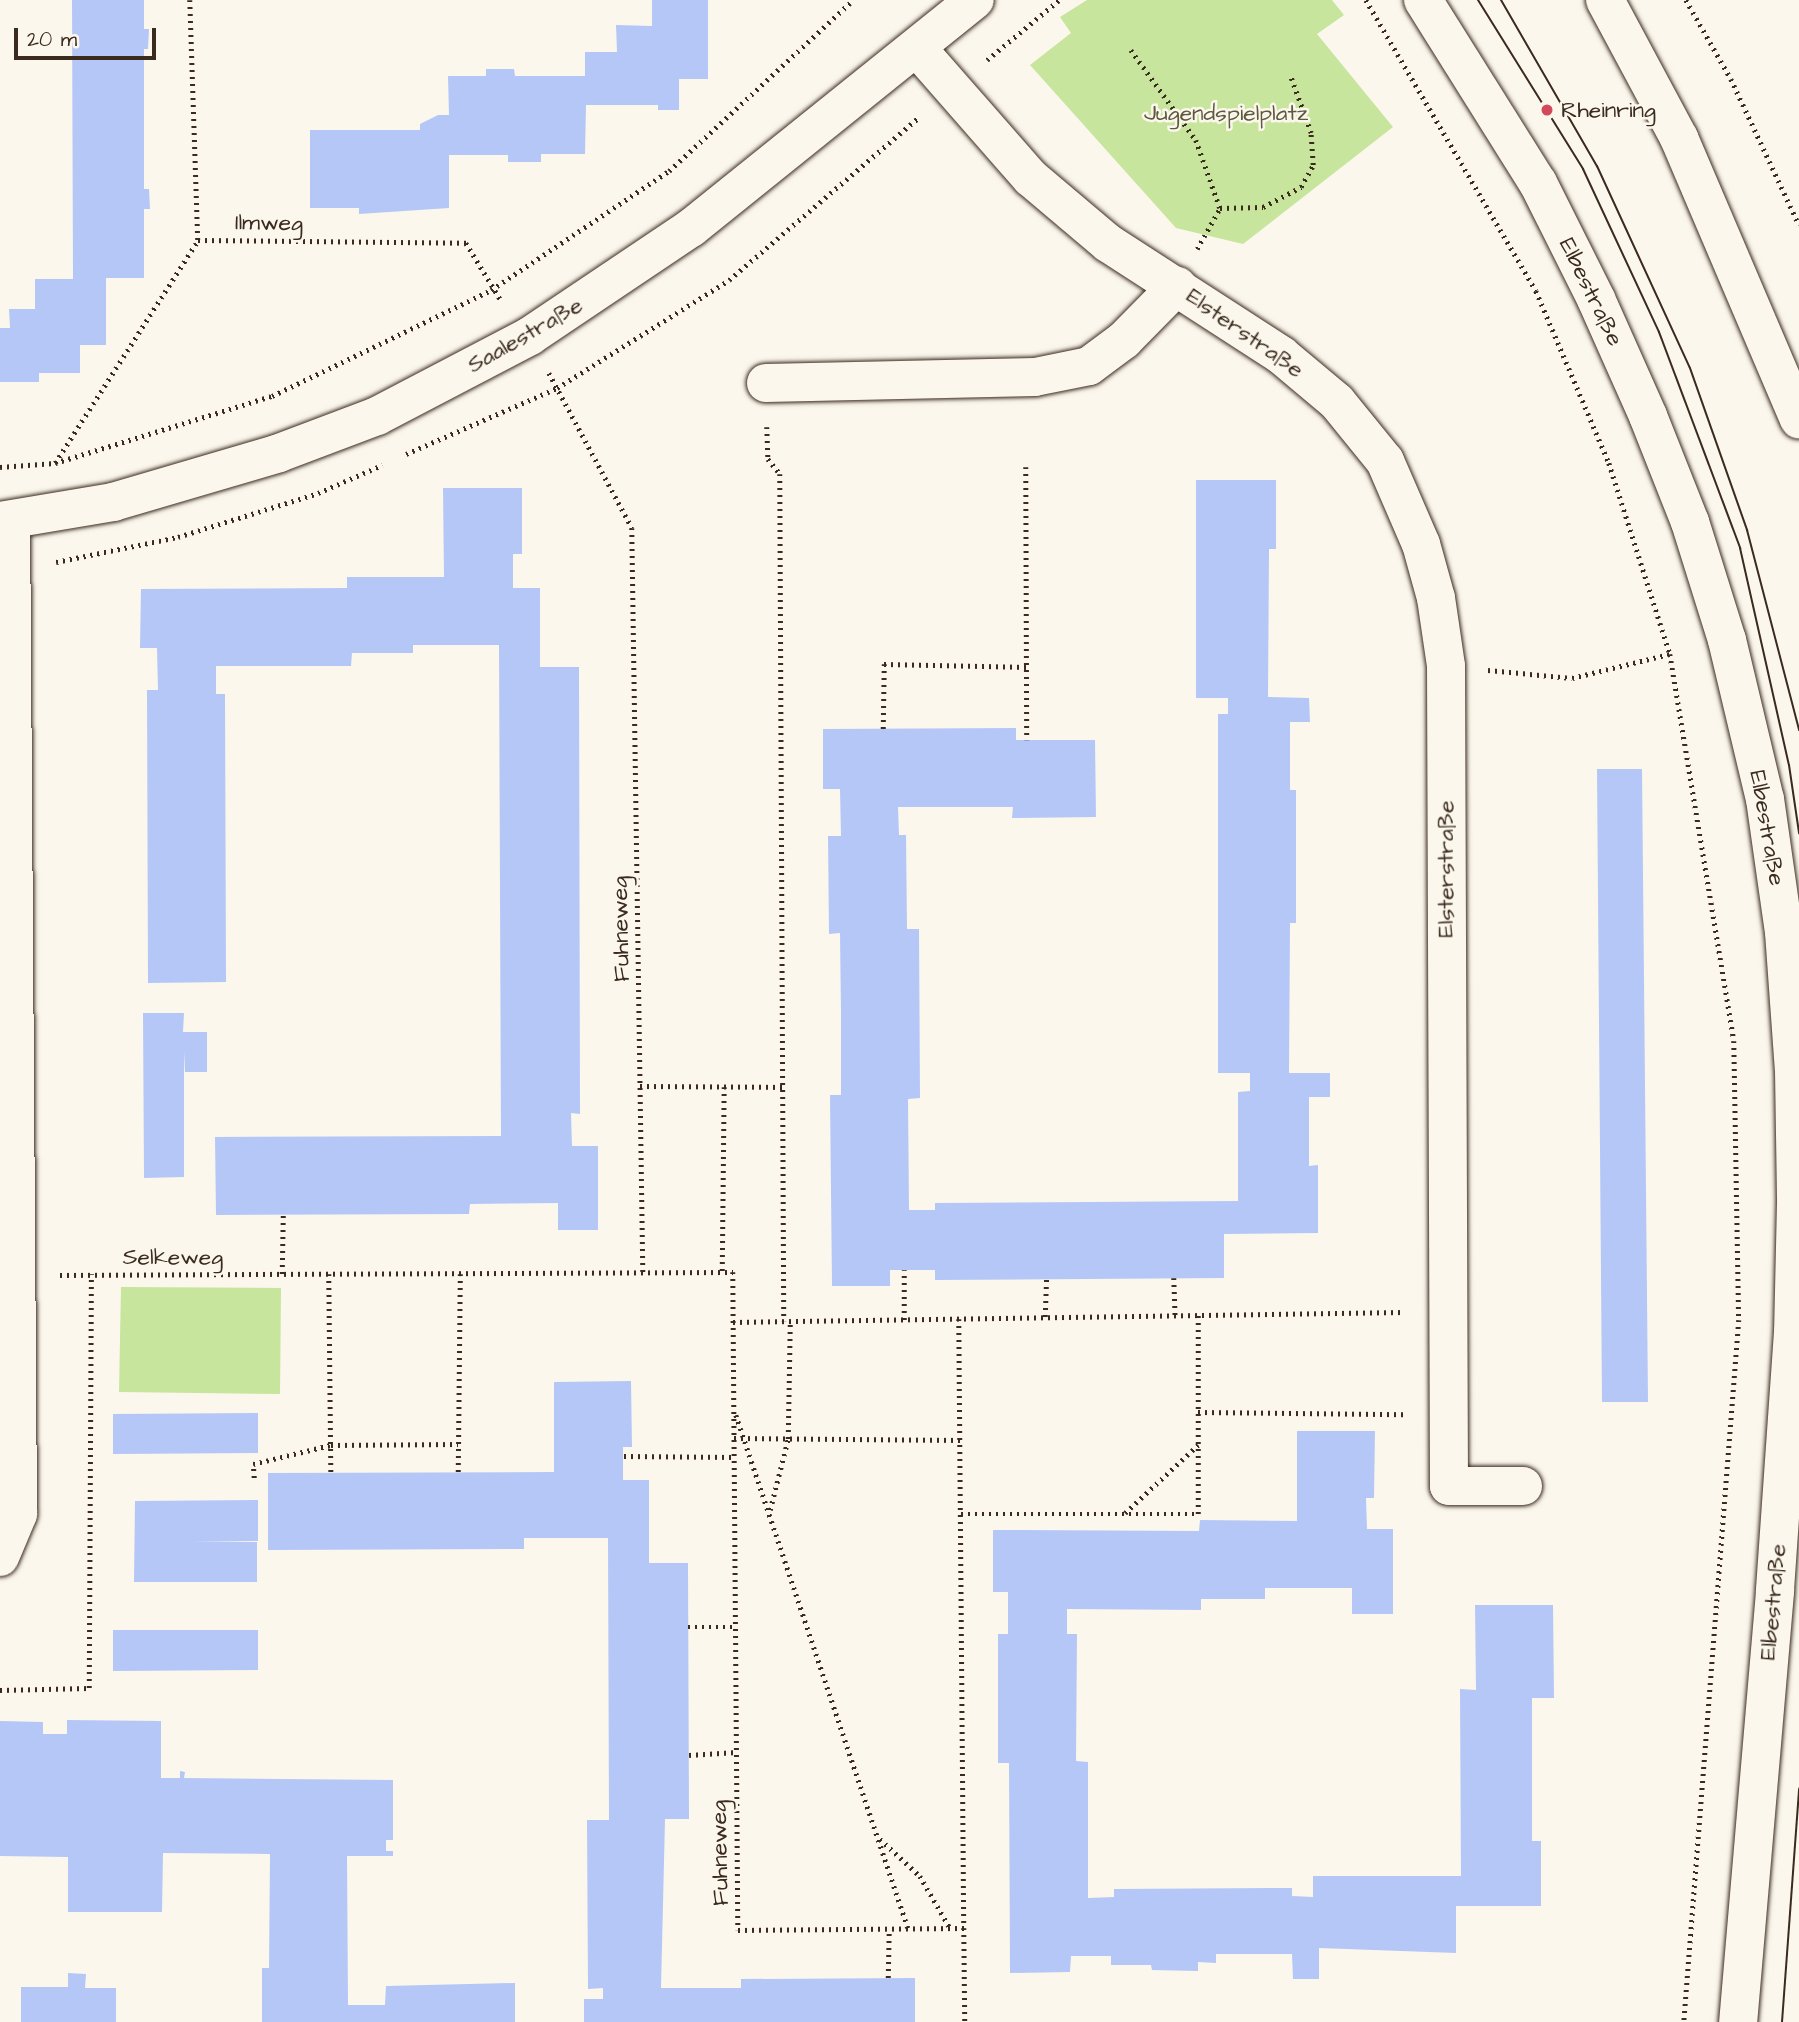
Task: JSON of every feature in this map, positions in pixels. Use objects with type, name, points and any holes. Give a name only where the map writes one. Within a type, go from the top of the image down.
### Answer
[{"type":"street","name":"Saalestraße","points":[[5,520],[113,502],[279,453],[377,416],[530,336],[691,228],[975,0]]},
{"type":"street","name":"Elbestraße","points":[[1423,0],[1538,183],[1648,416],[1690,522],[1727,640],[1765,799],[1784,932],[1794,1070],[1796,1203],[1793,1332],[1775,1592],[1738,2022]]},
{"type":"street","points":[[1605,0],[1679,138],[1799,420]]},
{"type":"street","name":"Elsterstraße","points":[[917,48],[1031,178],[1108,243],[1282,355],[1337,402],[1385,461],[1421,544],[1436,598],[1446,666],[1449,1486],[1523,1486]]},
{"type":"street","name":"Elsterstraße","points":[[766,383],[1035,377],[1089,366],[1124,340],[1177,286]]},
{"type":"street","points":[[0,1557],[18,1514],[17,1275],[5,520]]},
{"type":"path","points":[[5,520],[55,463],[198,240],[190,0]]},
{"type":"path","points":[[0,467],[55,463],[272,396],[491,290],[669,171],[853,0]]},
{"type":"path","points":[[1366,0],[1536,291],[1609,463],[1670,654],[1734,1041],[1739,1320],[1684,2022]]},
{"type":"path","points":[[1686,0],[1731,79],[1799,225]]},
{"type":"path","points":[[1132,50],[1196,140],[1220,208],[1177,286]]},
{"type":"path","points":[[1220,208],[1263,207],[1301,187],[1313,165],[1311,134],[1290,75]]},
{"type":"path","name":"Ilmweg","points":[[198,240],[466,243],[491,290],[530,336]]},
{"type":"path","name":"Fuhneweg","points":[[530,336],[632,528],[643,1272]]},
{"type":"path","points":[[766,383],[768,459],[780,474],[788,1438],[769,1512]]},
{"type":"path","points":[[1026,467],[1027,740]]},
{"type":"path","points":[[1446,666],[1572,678],[1670,654]]},
{"type":"path","points":[[883,729],[884,664],[1027,667]]},
{"type":"path","points":[[640,1086],[783,1087]]},
{"type":"path","points":[[643,1272],[722,1271],[724,1087]]},
{"type":"path","points":[[282,1274],[283,1214]]},
{"type":"path","points":[[904,1270],[904,1320]]},
{"type":"path","name":"Fuhneweg","points":[[722,1271],[733,1272],[738,1930],[964,1928]]},
{"type":"path","name":"Selkeweg","points":[[17,1275],[643,1272]]},
{"type":"path","points":[[0,1690],[89,1688],[91,1274]]},
{"type":"path","points":[[329,1274],[331,1473]]},
{"type":"path","points":[[458,1472],[460,1274]]},
{"type":"path","points":[[1174,1278],[1175,1316]]},
{"type":"path","points":[[1045,1317],[1046,1279]]},
{"type":"path","points":[[733,1322],[1448,1311]]},
{"type":"path","points":[[961,1514],[1198,1514],[1198,1315]]},
{"type":"path","points":[[959,1319],[965,2022]]},
{"type":"path","points":[[734,1409],[908,1928]]},
{"type":"path","points":[[1198,1412],[1449,1414]]},
{"type":"path","points":[[734,1438],[960,1440]]},
{"type":"path","points":[[254,1478],[253,1464],[331,1445],[458,1444]]},
{"type":"path","points":[[1124,1514],[1199,1445]]},
{"type":"path","points":[[624,1456],[735,1457]]},
{"type":"path","points":[[688,1628],[736,1627]]},
{"type":"path","points":[[689,1755],[737,1752]]},
{"type":"path","points":[[879,1838],[920,1876],[950,1928]]},
{"type":"path","points":[[888,1978],[889,1928]]},
{"type":"green space","name":"Jugendspielplatz","points":[[1087,0],[1332,0],[1344,15],[1317,34],[1393,127],[1243,244],[1176,228],[1030,65],[1071,33],[1060,17]]},
{"type":"green space","points":[[121,1287],[281,1288],[280,1394],[119,1392]]},
{"type":"building","points":[[72,0],[144,0],[144,29],[149,29],[148,49],[144,49],[144,189],[149,189],[150,209],[144,209],[144,278],[106,278],[106,345],[80,345],[80,373],[39,373],[39,382],[0,382],[0,328],[10,328],[9,309],[35,309],[35,279],[73,279]]},
{"type":"building","points":[[652,0],[708,0],[708,79],[679,79],[679,110],[658,110],[658,105],[586,105],[585,154],[541,154],[541,162],[508,162],[508,155],[449,155],[449,208],[359,214],[359,208],[310,208],[310,130],[420,130],[420,124],[438,115],[449,115],[448,76],[486,76],[486,69],[514,69],[515,76],[585,76],[585,52],[617,52],[616,25],[652,26]]},
{"type":"building","points":[[1196,480],[1276,480],[1276,549],[1269,549],[1268,697],[1309,698],[1310,722],[1290,722],[1290,790],[1296,790],[1296,923],[1290,923],[1289,1073],[1330,1073],[1330,1097],[1309,1097],[1309,1166],[1318,1165],[1318,1233],[1224,1234],[1224,1278],[935,1280],[935,1270],[890,1270],[890,1286],[832,1286],[830,1095],[841,1095],[841,1013],[840,933],[829,934],[828,836],[841,836],[840,789],[823,789],[823,729],[1016,728],[1016,740],[1095,740],[1096,817],[1012,818],[1013,807],[898,807],[899,835],[906,835],[907,929],[919,929],[920,1098],[908,1099],[909,1210],[935,1210],[935,1203],[1238,1201],[1238,1092],[1250,1091],[1250,1073],[1218,1073],[1218,714],[1228,714],[1228,698],[1196,698]]},
{"type":"building","points":[[443,488],[522,488],[522,554],[513,554],[513,588],[540,588],[540,667],[579,667],[580,1114],[571,1113],[572,1146],[598,1146],[598,1230],[558,1230],[558,1203],[470,1204],[469,1214],[216,1215],[215,1137],[501,1136],[499,645],[413,645],[413,653],[352,653],[351,666],[216,666],[216,694],[225,694],[226,982],[148,983],[147,690],[158,690],[157,648],[140,648],[141,589],[347,588],[347,577],[444,577]]},
{"type":"building","points":[[1597,769],[1642,769],[1648,1402],[1602,1402]]},
{"type":"building","points":[[143,1013],[184,1013],[183,1032],[207,1032],[207,1072],[185,1072],[184,1051],[184,1177],[144,1178]]},
{"type":"building","points":[[631,1381],[632,1447],[623,1447],[623,1480],[649,1480],[649,1563],[688,1563],[689,1819],[665,1819],[661,1988],[741,1988],[741,1979],[915,1978],[915,2022],[584,2022],[584,1999],[603,1999],[603,1988],[588,1989],[587,1820],[609,1820],[608,1538],[524,1538],[524,1549],[268,1550],[268,1473],[554,1472],[554,1382]]},
{"type":"building","points":[[258,1413],[258,1453],[113,1454],[113,1414]]},
{"type":"building","points":[[1297,1431],[1375,1431],[1374,1498],[1366,1498],[1367,1529],[1393,1529],[1393,1614],[1352,1614],[1352,1588],[1265,1588],[1265,1599],[1201,1599],[1201,1610],[1067,1609],[1067,1634],[1077,1634],[1076,1761],[1088,1762],[1088,1898],[1114,1897],[1114,1889],[1292,1888],[1292,1896],[1313,1897],[1313,1876],[1461,1876],[1460,1689],[1476,1690],[1475,1605],[1553,1605],[1554,1698],[1532,1698],[1532,1841],[1541,1841],[1541,1906],[1456,1906],[1456,1953],[1319,1948],[1319,1979],[1293,1979],[1292,1954],[1216,1954],[1216,1963],[1198,1962],[1198,1971],[1152,1970],[1151,1965],[1111,1965],[1111,1956],[1071,1956],[1070,1972],[1010,1973],[1009,1763],[998,1763],[998,1634],[1008,1634],[1008,1592],[993,1592],[993,1530],[1199,1531],[1200,1520],[1297,1521]]},
{"type":"building","points":[[258,1500],[258,1541],[192,1541],[257,1542],[257,1582],[134,1582],[135,1501]]},
{"type":"building","points":[[113,1630],[258,1630],[258,1670],[113,1671]]},
{"type":"building","points":[[67,1720],[161,1721],[161,1778],[180,1778],[180,1771],[185,1772],[184,1778],[393,1780],[393,1840],[386,1840],[386,1851],[393,1851],[393,1856],[347,1856],[348,2005],[385,2005],[386,1986],[515,1983],[515,2022],[262,2022],[262,1968],[269,1968],[270,1854],[163,1853],[162,1912],[68,1912],[68,1857],[0,1856],[0,1721],[43,1722],[43,1734],[67,1734]]},
{"type":"building","points":[[68,1973],[86,1974],[85,1988],[116,1988],[116,2022],[21,2022],[21,1987],[68,1987]]},
{"type":"tram line","points":[[1478,0],[1583,169],[1659,332],[1740,548],[1789,765],[1799,833]]},
{"type":"tram line","points":[[1501,0],[1597,166],[1690,368],[1747,530],[1799,730]]},
{"type":"tram line","points":[[1782,2022],[1799,1789]]},
{"type":"place","name":"Rheinring","points":[[1547,110]]}]
